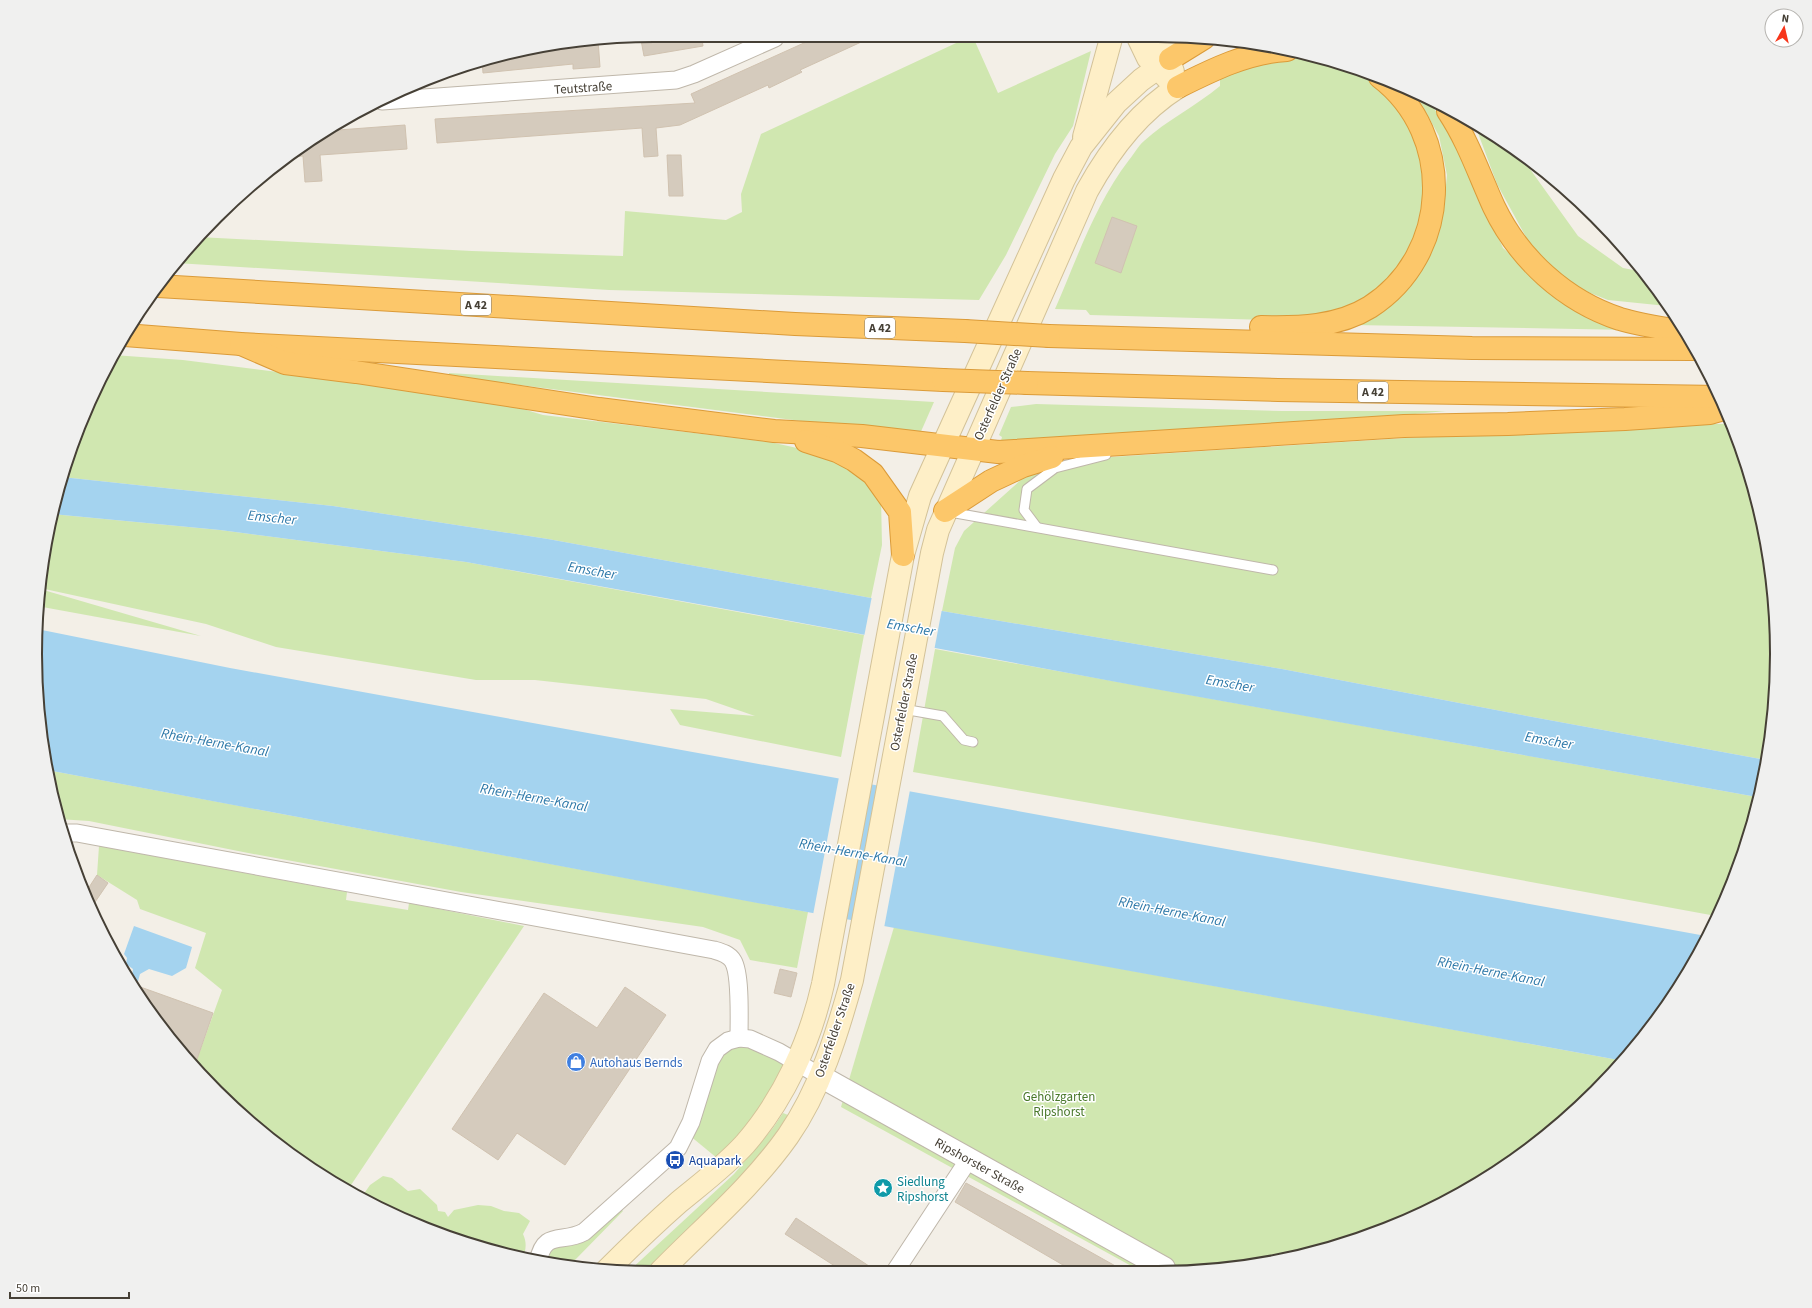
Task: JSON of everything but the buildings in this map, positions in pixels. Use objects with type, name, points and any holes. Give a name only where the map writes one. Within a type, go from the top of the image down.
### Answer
[{"type":"highway","points":[[1163,64],[1196,43]]},
{"type":"highway","points":[[1178,87],[1236,60],[1268,52]]},
{"type":"highway","points":[[1199,340],[1228,328],[1291,328],[1344,319],[1357,314],[1381,299],[1406,272],[1422,246],[1432,215],[1434,186],[1433,164],[1424,133],[1410,109],[1395,90]]},
{"type":"highway","points":[[1453,118],[1465,139],[1501,220],[1517,245],[1551,281],[1586,305],[1604,313],[1628,321],[1677,331]]},
{"type":"highway","name":"A 42","points":[[164,286],[795,324],[1049,336],[1472,348],[1688,348]]},
{"type":"highway","name":"A 42","points":[[132,336],[241,344],[944,380],[1294,390],[1713,397]]},
{"type":"highway","points":[[241,344],[285,363],[356,372],[599,409],[774,431],[862,436],[998,452],[1270,433],[1404,426],[1508,424],[1625,419],[1710,413],[1719,410]]},
{"type":"highway","points":[[774,431],[837,451],[854,460],[873,474],[900,512],[902,562]]},
{"type":"highway","points":[[945,511],[991,481],[1010,472],[1040,460],[1085,446]]},
{"type":"main road","name":"Osterfelder Straße","points":[[613,1265],[680,1202],[710,1179],[745,1143],[763,1120],[797,1063],[818,1006],[832,942],[902,562],[920,496],[1043,222],[1081,147],[1110,42]]},
{"type":"main road","points":[[1140,42],[1148,58],[1163,64]]},
{"type":"main road","points":[[1161,42],[1163,64],[1178,87]]},
{"type":"main road","name":"Osterfelder Straße","points":[[1081,147],[1116,103],[1163,64]]},
{"type":"main road","name":"Osterfelder Straße","points":[[666,1266],[748,1185],[770,1158],[787,1137],[802,1114],[820,1076],[843,1013],[858,947],[934,541],[945,511],[1077,211],[1092,182],[1114,147],[1130,128],[1160,100],[1178,87]]},
{"type":"street","name":"Teutstraße","points":[[394,100],[676,80],[707,69],[766,42]]},
{"type":"street","points":[[69,833],[77,833],[683,944],[721,952],[732,959],[737,973],[739,1038],[728,1040],[714,1053],[689,1128],[678,1148],[584,1232],[574,1236],[556,1238],[546,1242],[541,1249],[540,1255]]},
{"type":"street","name":"Osterfelder Straße","points":[[739,1038],[750,1038],[797,1063]]},
{"type":"street","name":"Ripshorster Straße","points":[[797,1063],[1160,1266]]},
{"type":"street","points":[[899,1266],[969,1160]]},
{"type":"lane","points":[[1036,526],[1024,510],[1027,489],[1055,468],[1100,455],[1185,449],[1270,433]]},
{"type":"lane","points":[[945,511],[1036,526],[1273,570]]},
{"type":"lane","points":[[902,709],[943,716],[964,740],[973,742]]},
{"type":"green space","points":[[958,42],[975,42],[998,93],[1091,51],[1073,126],[1055,154],[1006,255],[979,300],[609,290],[183,263],[206,237],[472,251],[623,256],[625,211],[726,220],[742,212],[741,194],[761,134]]},
{"type":"green space","points":[[1296,58],[1355,74],[1369,80],[1388,96],[1408,121],[1420,150],[1426,190],[1422,214],[1411,246],[1396,272],[1368,296],[1339,311],[1268,320],[1090,315],[1086,310],[1055,309],[1096,213],[1117,177],[1142,143],[1162,126],[1220,86],[1220,75],[1263,61]]},
{"type":"green space","points":[[1420,101],[1433,107],[1454,137],[1503,248],[1542,282],[1630,330],[1353,325],[1426,255],[1443,214],[1447,175],[1439,136]]},
{"type":"green space","points":[[1478,133],[1527,165],[1578,236],[1623,268],[1635,270],[1661,305],[1608,300],[1575,287],[1532,248],[1497,184]]},
{"type":"green space","points":[[120,355],[183,360],[486,398],[543,415],[770,442],[824,454],[861,473],[881,498],[882,545],[871,598],[548,539],[333,506],[68,478],[74,457],[89,420],[105,383]]},
{"type":"green space","points":[[449,373],[934,402],[919,436],[449,376]]},
{"type":"green space","points":[[1036,404],[1282,411],[1446,411],[1279,427],[1000,444],[1002,437],[999,435],[1011,407]]},
{"type":"green space","points":[[1725,424],[1738,457],[1749,496],[1765,574],[1769,614],[1770,654],[1769,694],[1765,734],[1761,759],[1282,669],[942,611],[955,548],[964,531],[1034,468],[1063,462],[1112,457],[1559,428]]},
{"type":"green space","points":[[59,515],[220,530],[466,562],[864,635],[841,757],[680,725],[670,709],[755,716],[706,699],[535,680],[476,680],[276,647],[206,624],[45,589]]},
{"type":"green space","points":[[45,591],[201,636],[44,607]]},
{"type":"green space","points":[[935,649],[1753,796],[1738,851],[1711,915],[1314,842],[913,772]]},
{"type":"green space","points":[[54,771],[808,912],[797,968],[750,960],[740,940],[703,927],[461,892],[243,852],[89,821],[65,819]]},
{"type":"green space","points":[[99,846],[347,892],[346,900],[408,910],[409,903],[524,926],[351,1185],[314,1163],[281,1140],[221,1087],[197,1061],[222,990],[195,968],[206,933],[140,909],[137,900],[97,875]]},
{"type":"green space","name":"Gehölzgarten Ripshorst","points":[[894,927],[1616,1060],[1591,1087],[1531,1140],[1464,1184],[1429,1203],[1355,1234],[1316,1245],[1238,1261],[1198,1265],[1131,1266],[841,1107]]},
{"type":"green space","points":[[728,1041],[795,1063],[723,1163],[689,1135],[708,1073]]},
{"type":"green space","points":[[783,1113],[788,1115],[758,1157],[741,1177],[656,1266],[635,1266],[734,1174],[773,1128]]},
{"type":"green space","points":[[383,1176],[392,1178],[408,1191],[420,1189],[437,1205],[438,1211],[445,1212],[448,1217],[454,1210],[478,1205],[491,1206],[504,1211],[519,1213],[530,1221],[523,1234],[526,1246],[525,1252],[457,1234],[420,1219],[383,1203],[364,1193],[370,1185]]},
{"type":"green space","points":[[620,1208],[623,1211],[574,1261],[548,1256],[551,1250],[555,1247],[581,1243],[596,1232]]},
{"type":"water","name":"Emscher","points":[[68,478],[333,506],[548,539],[942,611],[1282,669],[1761,759],[1753,796],[1138,686],[466,562],[220,530],[59,515]]},
{"type":"water","name":"Rhein-Herne-Kanal","points":[[43,630],[230,668],[1701,935],[1667,994],[1644,1027],[1616,1060],[752,902],[54,771],[47,734],[43,694]]},
{"type":"water","points":[[134,926],[192,947],[186,968],[172,976],[149,969],[140,974],[138,982],[132,974],[133,969],[126,963],[127,958],[124,954]]},
{"type":"pier","points":[[872,596],[942,609],[934,651],[864,637]]},
{"type":"pier","points":[[839,777],[851,780],[824,917],[813,915]]},
{"type":"pier","points":[[899,788],[910,790],[884,928],[873,926]]},
{"type":"place","name":"Autohaus Bernds","points":[[576,1062]]},
{"type":"place","name":"Aquapark","points":[[675,1160]]},
{"type":"place","name":"Siedlung Ripshorst","points":[[883,1188]]}]
